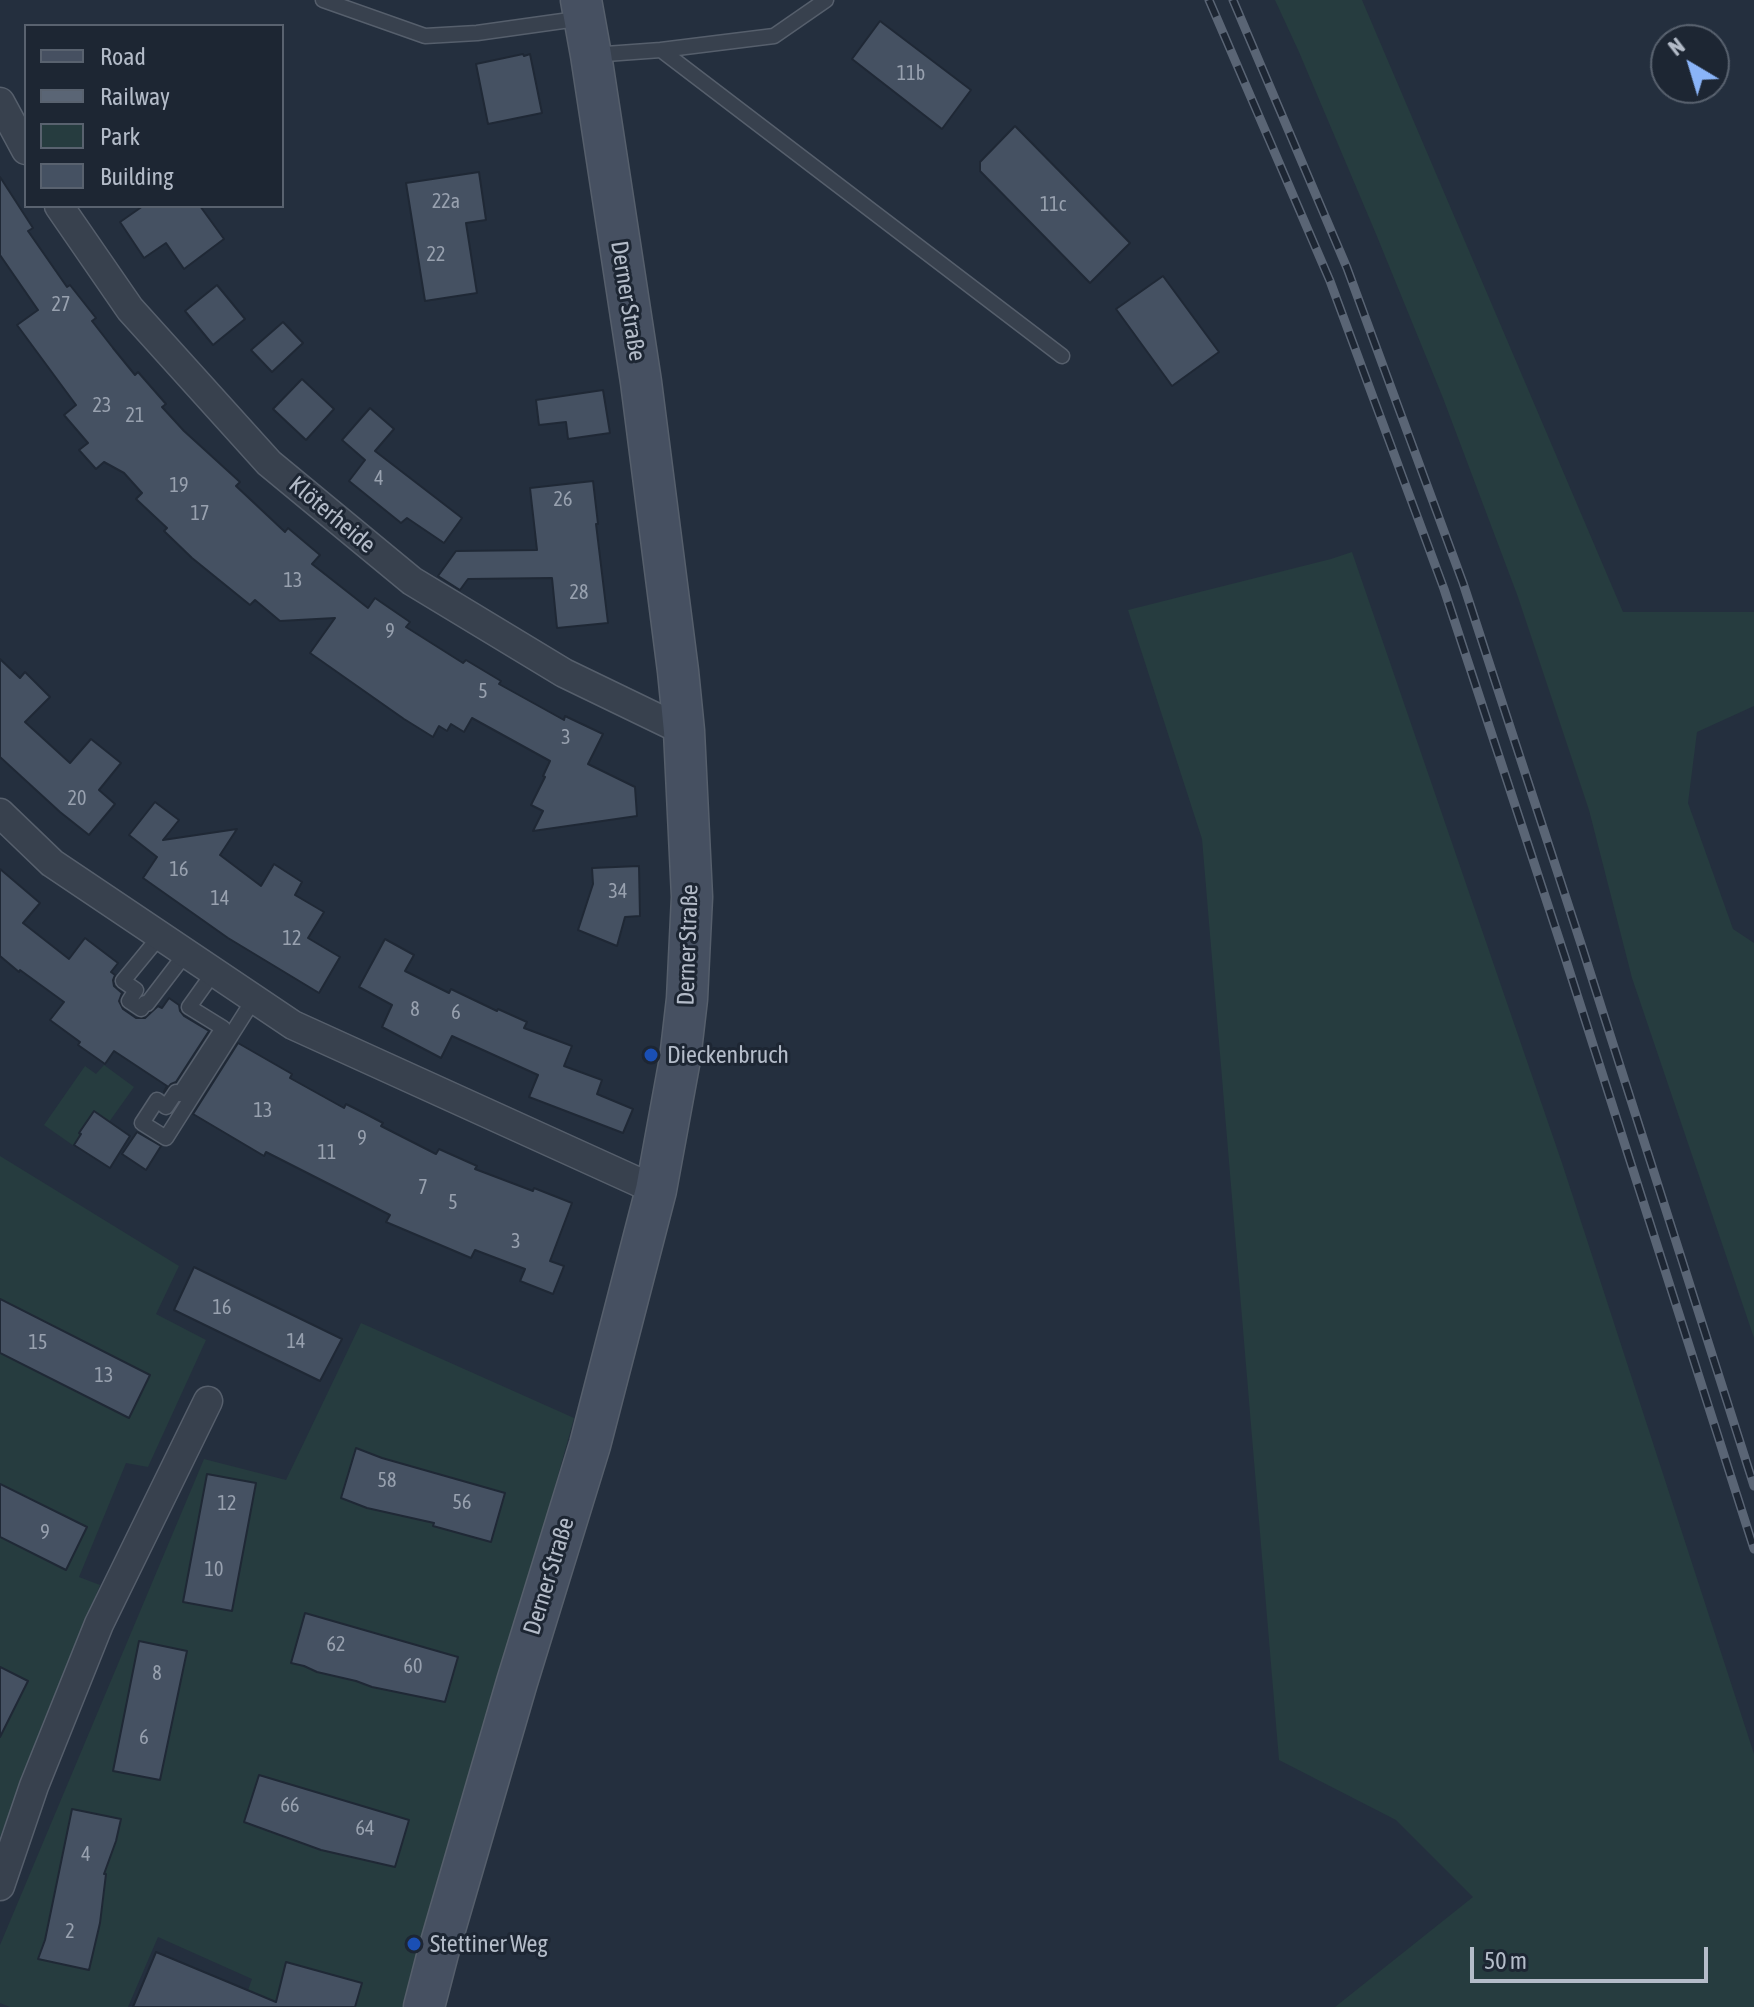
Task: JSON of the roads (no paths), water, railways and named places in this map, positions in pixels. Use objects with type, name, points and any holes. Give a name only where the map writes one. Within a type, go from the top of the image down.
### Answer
[{"type":"street","name":"Derner Straße","points":[[424,2007],[517,1682],[590,1445],[656,1190],[680,1059],[687,999],[692,897],[678,671],[641,382],[585,24]]},
{"type":"street","points":[[0,102],[24,146]]},
{"type":"street","name":"Klöterheide","points":[[60,208],[130,309],[269,463],[412,581],[564,673],[684,731]]},
{"type":"street","points":[[0,813],[52,863],[293,1025],[656,1190]]},
{"type":"street","points":[[0,1886],[34,1786],[99,1624],[208,1401]]},
{"type":"lane","points":[[323,0],[425,36],[585,24],[661,50],[1062,356]]},
{"type":"lane","points":[[661,50],[774,36],[826,0]]},
{"type":"lane","points":[[160,936],[123,981],[136,990],[129,1001],[141,1009],[186,953]]},
{"type":"lane","points":[[214,972],[189,1007],[223,1028],[180,1094],[176,1092],[166,1107],[157,1100],[142,1123],[166,1138],[254,999]]},
{"type":"railway","points":[[1209,0],[1330,281],[1444,589],[1754,1549]]},
{"type":"railway","points":[[1233,0],[1347,268],[1463,583],[1754,1486]]},
{"type":"place","name":"Dieckenbruch","points":[[651,1055]]},
{"type":"place","name":"Stettiner Weg","points":[[414,1944]]}]
